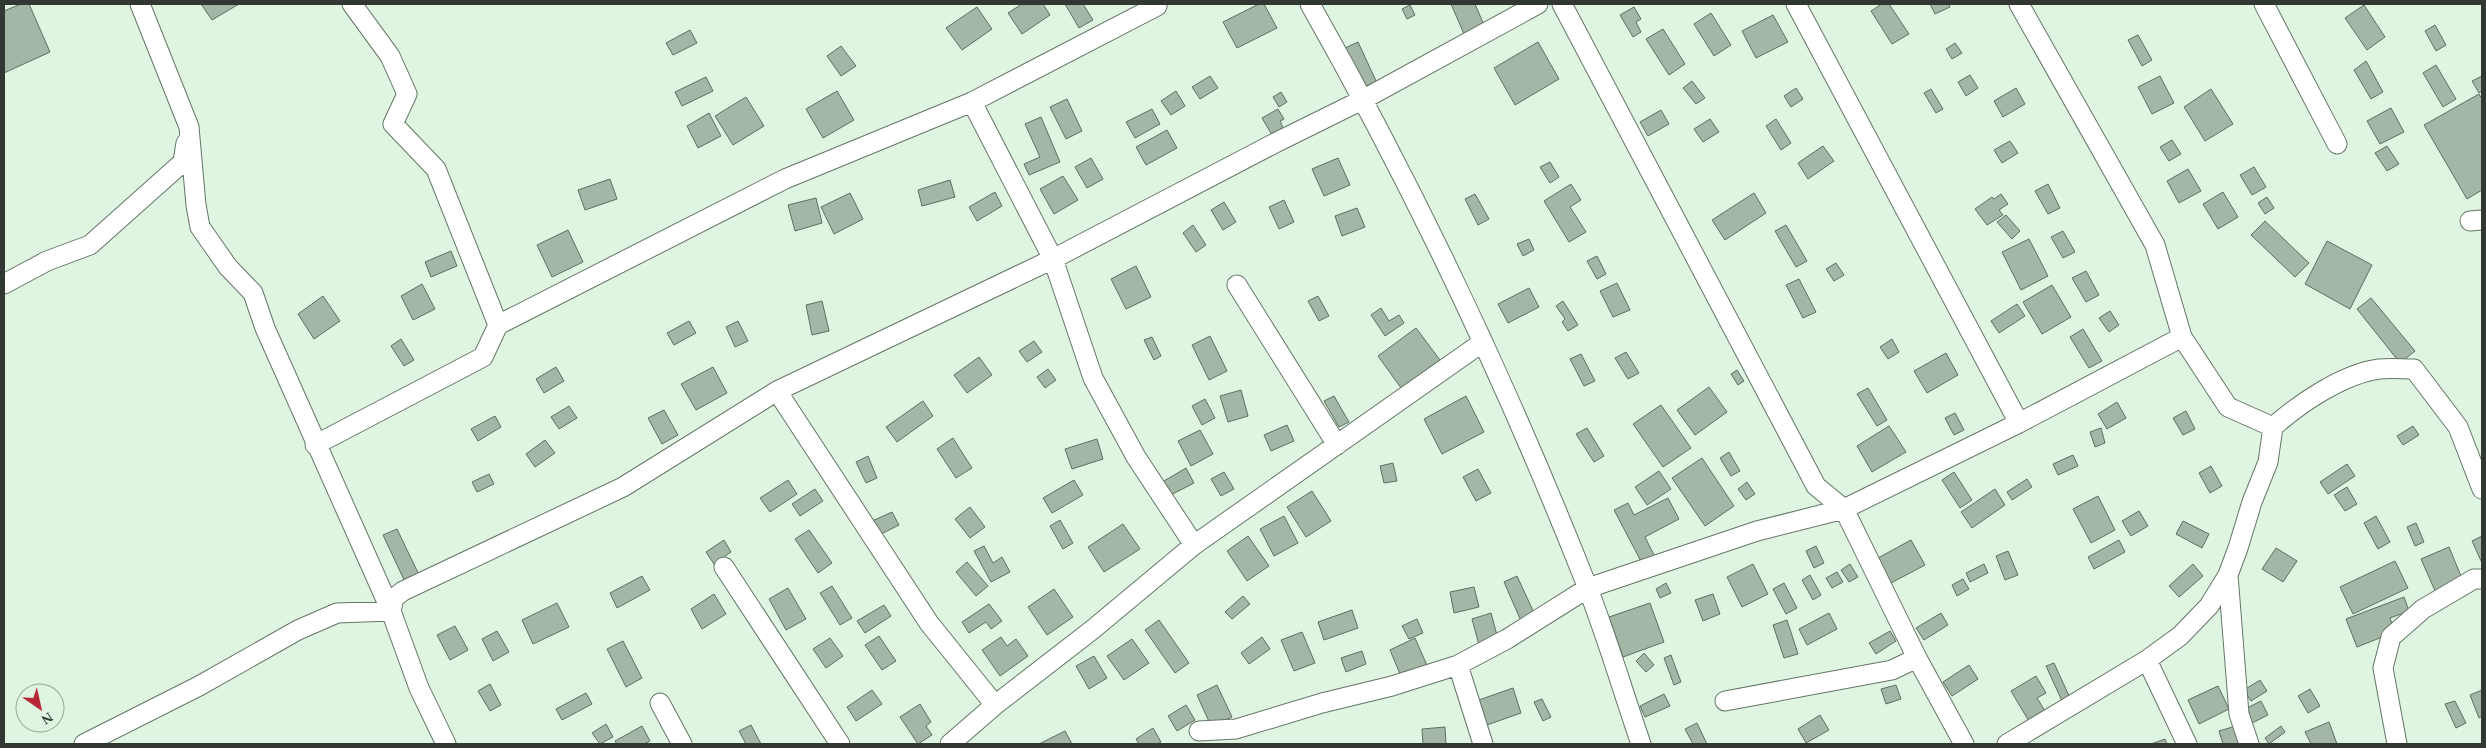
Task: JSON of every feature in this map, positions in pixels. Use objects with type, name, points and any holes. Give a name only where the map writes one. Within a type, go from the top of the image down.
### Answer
[{"type":"street","points":[[140,4],[189,127],[196,205],[200,227],[228,267],[253,293],[265,328],[315,445],[390,611],[419,688],[446,744]]},
{"type":"street","points":[[352,4],[390,56],[407,94],[393,124],[436,169],[498,325]]},
{"type":"street","points":[[315,445],[483,357],[498,325],[785,179],[972,102],[1156,6],[1156,4]]},
{"type":"street","points":[[1310,4],[1364,99],[1483,342],[1588,588],[1641,744]]},
{"type":"street","points":[[390,611],[394,598],[403,591],[624,487],[777,391],[1053,259],[1275,142],[1364,99],[1538,4]]},
{"type":"street","points":[[1562,4],[1816,486],[1844,509],[1917,658],[1964,744]]},
{"type":"street","points":[[1796,4],[2019,423]]},
{"type":"street","points":[[2019,4],[2155,245],[2182,337],[2228,407],[2273,427]]},
{"type":"street","points":[[2264,4],[2337,144]]},
{"type":"street","points":[[972,102],[1053,259],[1093,378],[1136,457],[1194,545]]},
{"type":"street","points":[[4,284],[47,261],[90,245],[183,162],[189,127]]},
{"type":"street","points":[[1237,285],[1337,446]]},
{"type":"street","points":[[1199,731],[1238,737],[1322,704],[1392,686],[1458,665],[1506,639],[1588,588],[1757,531],[1844,509],[2019,423],[2182,337]]},
{"type":"street","points":[[950,744],[1194,545],[1483,342]]},
{"type":"street","points":[[2007,744],[2147,660],[2180,636],[2209,606],[2228,576],[2252,502],[2268,462],[2273,427],[2299,404],[2343,381],[2378,370],[2414,369],[2476,454],[2482,489]]},
{"type":"street","points":[[777,391],[929,623],[996,705]]},
{"type":"street","points":[[724,567],[840,744]]},
{"type":"street","points":[[2228,576],[2239,714],[2249,744]]},
{"type":"street","points":[[2397,744],[2382,668],[2391,637],[2423,609],[2474,580],[2482,579]]},
{"type":"street","points":[[84,744],[199,686],[298,630],[338,613],[390,611]]},
{"type":"street","points":[[1725,701],[1892,670],[1917,658]]},
{"type":"street","points":[[2147,660],[2187,744]]},
{"type":"street","points":[[1458,665],[1483,744]]},
{"type":"street","points":[[660,703],[682,744]]},
{"type":"building","points":[[21,4],[29,4],[50,52],[4,73],[4,11]]},
{"type":"building","points":[[201,4],[239,4],[212,20]]},
{"type":"building","points":[[1022,4],[1043,4],[1050,15],[1022,34],[1008,13]]},
{"type":"building","points":[[1065,4],[1083,4],[1093,20],[1079,28]]},
{"type":"building","points":[[1259,4],[1264,4],[1277,28],[1237,48],[1223,22]]},
{"type":"building","points":[[1451,4],[1475,4],[1484,25],[1464,34]]},
{"type":"building","points":[[1882,4],[1889,4],[1909,34],[1892,44],[1871,11]]},
{"type":"building","points":[[1930,4],[1949,4],[1950,7],[1935,14]]},
{"type":"building","points":[[1410,5],[1415,15],[1407,19],[1402,9]]},
{"type":"building","points":[[2364,5],[2385,37],[2367,50],[2345,18]]},
{"type":"building","points":[[977,7],[992,29],[962,50],[946,28]]},
{"type":"building","points":[[1634,7],[1641,19],[1636,22],[1641,32],[1633,37],[1620,15]]},
{"type":"building","points":[[1711,13],[1731,45],[1714,56],[1694,24]]},
{"type":"building","points":[[1773,15],[1788,42],[1756,58],[1742,31]]},
{"type":"building","points":[[2435,25],[2446,45],[2436,51],[2425,31]]},
{"type":"building","points":[[1663,29],[1685,64],[1669,75],[1646,39]]},
{"type":"building","points":[[690,30],[697,43],[673,55],[666,43]]},
{"type":"building","points":[[2138,35],[2152,60],[2142,66],[2128,40]]},
{"type":"building","points":[[1358,42],[1377,83],[1363,90],[1343,49]]},
{"type":"building","points":[[1538,42],[1559,79],[1515,105],[1494,68]]},
{"type":"building","points":[[1955,43],[1962,53],[1952,59],[1946,49]]},
{"type":"building","points":[[841,46],[856,66],[841,76],[827,56]]},
{"type":"building","points":[[2366,61],[2383,92],[2371,99],[2354,70]]},
{"type":"building","points":[[2436,65],[2456,99],[2443,107],[2423,73]]},
{"type":"building","points":[[1970,75],[1978,88],[1966,96],[1958,82]]},
{"type":"building","points":[[1210,76],[1218,88],[1200,99],[1192,87]]},
{"type":"building","points":[[2160,76],[2174,103],[2152,114],[2138,87]]},
{"type":"building","points":[[2482,76],[2482,91],[2479,93],[2472,81]]},
{"type":"building","points":[[706,77],[713,91],[682,106],[675,92]]},
{"type":"building","points":[[1692,81],[1705,98],[1696,104],[1683,88]]},
{"type":"building","points":[[1796,88],[1803,99],[1791,107],[1784,96]]},
{"type":"building","points":[[2016,88],[2025,104],[2003,117],[1994,101]]},
{"type":"building","points":[[1931,89],[1943,109],[1936,113],[1924,93]]},
{"type":"building","points":[[2211,89],[2233,124],[2205,141],[2184,107]]},
{"type":"building","points":[[837,91],[854,120],[823,138],[806,109]]},
{"type":"building","points":[[1176,91],[1185,106],[1171,115],[1161,101]]},
{"type":"building","points":[[1281,92],[1287,102],[1279,107],[1273,97]]},
{"type":"building","points":[[2479,94],[2482,99],[2482,190],[2467,199],[2424,125]]},
{"type":"building","points":[[746,97],[764,126],[733,145],[715,116]]},
{"type":"building","points":[[1067,99],[1082,131],[1066,139],[1050,107]]},
{"type":"building","points":[[2391,108],[2404,132],[2380,144],[2367,121]]},
{"type":"building","points":[[1152,109],[1160,124],[1135,138],[1126,122]]},
{"type":"building","points":[[1278,109],[1284,119],[1280,121],[1286,134],[1275,140],[1262,118]]},
{"type":"building","points":[[1661,110],[1669,124],[1648,136],[1640,122]]},
{"type":"building","points":[[709,113],[721,136],[698,148],[687,126]]},
{"type":"building","points":[[1041,117],[1060,162],[1029,175],[1024,164],[1040,157],[1025,124]]},
{"type":"building","points":[[1710,119],[1719,132],[1703,142],[1694,129]]},
{"type":"building","points":[[1776,119],[1791,143],[1781,150],[1766,126]]},
{"type":"building","points":[[1167,130],[1177,148],[1146,165],[1136,147]]},
{"type":"building","points":[[2172,140],[2181,154],[2169,161],[2160,147]]},
{"type":"building","points":[[2010,141],[2018,153],[2002,163],[1994,150]]},
{"type":"building","points":[[1823,146],[1834,161],[1808,179],[1798,163]]},
{"type":"building","points":[[2387,146],[2399,164],[2387,171],[2375,153]]},
{"type":"building","points":[[1091,158],[1103,179],[1087,188],[1075,167]]},
{"type":"building","points":[[1338,158],[1350,185],[1324,196],[1312,169]]},
{"type":"building","points":[[1550,162],[1559,177],[1550,183],[1540,167]]},
{"type":"building","points":[[2254,167],[2266,187],[2252,195],[2240,175]]},
{"type":"building","points":[[2188,169],[2201,191],[2179,203],[2167,181]]},
{"type":"building","points":[[1063,176],[1078,200],[1054,214],[1040,189]]},
{"type":"building","points":[[610,179],[617,199],[585,210],[578,190]]},
{"type":"building","points":[[950,180],[955,197],[922,206],[918,190]]},
{"type":"building","points":[[1571,184],[1581,200],[1570,207],[1586,232],[1569,242],[1544,201]]},
{"type":"building","points":[[2048,184],[2060,208],[2048,214],[2035,191]]},
{"type":"building","points":[[995,192],[1002,206],[977,221],[969,207]]},
{"type":"building","points":[[2223,192],[2238,217],[2218,229],[2203,204]]},
{"type":"building","points":[[850,193],[863,219],[834,234],[821,207]]},
{"type":"building","points":[[1754,193],[1766,213],[1725,240],[1712,220]]},
{"type":"building","points":[[1475,194],[1489,219],[1478,225],[1465,199]]},
{"type":"building","points":[[2001,194],[2008,204],[1999,210],[2003,215],[1987,225],[1975,209],[1992,197],[1994,199]]},
{"type":"building","points":[[2267,197],[2274,208],[2265,214],[2258,203]]},
{"type":"building","points":[[816,198],[822,223],[795,231],[788,205]]},
{"type":"building","points":[[1284,200],[1294,222],[1279,229],[1269,207]]},
{"type":"building","points":[[1224,202],[1236,222],[1223,230],[1211,210]]},
{"type":"building","points":[[1357,208],[1365,227],[1342,236],[1335,216]]},
{"type":"building","points":[[2006,215],[2020,231],[2012,239],[1997,222]]},
{"type":"building","points":[[2265,221],[2309,263],[2295,277],[2251,235]]},
{"type":"building","points":[[1193,225],[1206,245],[1196,252],[1183,233]]},
{"type":"building","points":[[1786,225],[1807,261],[1796,267],[1775,231]]},
{"type":"building","points":[[568,230],[583,262],[552,277],[537,245]]},
{"type":"building","points":[[2063,231],[2075,252],[2063,258],[2051,237]]},
{"type":"building","points":[[1529,239],[1534,250],[1523,256],[1517,244]]},
{"type":"building","points":[[2029,239],[2048,276],[2021,290],[2002,252]]},
{"type":"building","points":[[2327,241],[2372,265],[2350,309],[2305,284]]},
{"type":"building","points":[[451,251],[457,266],[431,277],[425,262]]},
{"type":"building","points":[[1597,256],[1606,274],[1597,279],[1587,261]]},
{"type":"building","points":[[1836,263],[1844,275],[1834,281],[1826,269]]},
{"type":"building","points":[[1136,266],[1151,297],[1126,309],[1111,279]]},
{"type":"building","points":[[2086,271],[2099,295],[2086,302],[2072,278]]},
{"type":"building","points":[[1799,279],[1816,312],[1803,318],[1786,285]]},
{"type":"building","points":[[1617,283],[1630,310],[1613,317],[1600,291]]},
{"type":"building","points":[[422,284],[435,309],[413,320],[401,296]]},
{"type":"building","points":[[2052,285],[2071,317],[2042,334],[2023,302]]},
{"type":"building","points":[[1529,288],[1539,307],[1508,323],[1498,304]]},
{"type":"building","points":[[323,296],[340,321],[314,339],[298,314]]},
{"type":"building","points":[[1318,296],[1329,316],[1319,321],[1308,301]]},
{"type":"building","points":[[2371,298],[2415,351],[2400,363],[2357,309]]},
{"type":"building","points":[[822,301],[829,331],[812,335],[806,305]]},
{"type":"building","points":[[1563,301],[1578,325],[1568,331],[1562,322],[1565,319],[1556,306]]},
{"type":"building","points":[[2017,304],[2025,316],[1999,333],[1991,321]]},
{"type":"building","points":[[1381,308],[1389,321],[1399,315],[1404,323],[1385,336],[1371,315]]},
{"type":"building","points":[[2110,311],[2119,325],[2109,332],[2099,318]]},
{"type":"building","points":[[689,321],[696,333],[674,345],[667,333]]},
{"type":"building","points":[[738,321],[748,341],[735,347],[726,327]]},
{"type":"building","points":[[1416,328],[1440,360],[1401,388],[1378,356]]},
{"type":"building","points":[[2083,329],[2102,361],[2089,368],[2070,337]]},
{"type":"building","points":[[1210,336],[1227,371],[1209,380],[1192,345]]},
{"type":"building","points":[[1152,337],[1161,356],[1154,360],[1144,340]]},
{"type":"building","points":[[401,339],[414,360],[404,366],[391,346]]},
{"type":"building","points":[[1892,339],[1899,352],[1888,359],[1880,347]]},
{"type":"building","points":[[1034,341],[1042,352],[1027,362],[1019,351]]},
{"type":"building","points":[[1626,352],[1639,373],[1628,379],[1615,358]]},
{"type":"building","points":[[1946,353],[1958,375],[1927,393],[1914,371]]},
{"type":"building","points":[[1581,354],[1595,381],[1584,386],[1570,359]]},
{"type":"building","points":[[979,357],[992,375],[967,393],[954,375]]},
{"type":"building","points":[[556,367],[564,381],[544,393],[536,379]]},
{"type":"building","points":[[713,367],[727,393],[696,410],[681,384]]},
{"type":"building","points":[[1048,369],[1056,380],[1045,388],[1037,377]]},
{"type":"building","points":[[1737,370],[1744,381],[1738,385],[1731,374]]},
{"type":"building","points":[[1709,387],[1727,412],[1695,435],[1677,410]]},
{"type":"building","points":[[1868,388],[1887,420],[1877,426],[1857,394]]},
{"type":"building","points":[[1241,390],[1248,416],[1228,422],[1220,396]]},
{"type":"building","points":[[1334,396],[1349,422],[1339,427],[1324,401]]},
{"type":"building","points":[[1466,396],[1484,432],[1442,454],[1424,419]]},
{"type":"building","points":[[1205,399],[1215,418],[1202,425],[1192,406]]},
{"type":"building","points":[[923,401],[933,416],[897,442],[886,427]]},
{"type":"building","points":[[2117,402],[2126,418],[2107,429],[2098,414]]},
{"type":"building","points":[[1661,405],[1691,448],[1663,467],[1633,424]]},
{"type":"building","points":[[569,406],[577,418],[559,429],[551,417]]},
{"type":"building","points":[[664,410],[678,435],[662,444],[648,418]]},
{"type":"building","points":[[2186,411],[2195,429],[2183,435],[2173,418]]},
{"type":"building","points":[[1955,413],[1964,430],[1954,435],[1945,418]]},
{"type":"building","points":[[495,416],[501,427],[478,441],[471,429]]},
{"type":"building","points":[[1287,425],[1294,441],[1271,451],[1264,435]]},
{"type":"building","points":[[1889,426],[1906,452],[1872,472],[1857,446]]},
{"type":"building","points":[[2413,426],[2419,435],[2403,445],[2397,436]]},
{"type":"building","points":[[1587,428],[1604,456],[1594,462],[1576,434]]},
{"type":"building","points":[[2101,428],[2105,443],[2095,447],[2090,432]]},
{"type":"building","points":[[1200,430],[1213,454],[1191,466],[1178,441]]},
{"type":"building","points":[[953,438],[972,468],[956,478],[937,449]]},
{"type":"building","points":[[1097,439],[1103,459],[1072,469],[1065,449]]},
{"type":"building","points":[[545,440],[555,453],[535,467],[526,454]]},
{"type":"building","points":[[1729,452],[1740,471],[1731,476],[1720,458]]},
{"type":"building","points":[[2073,455],[2078,466],[2058,475],[2053,464]]},
{"type":"building","points":[[868,456],[877,478],[866,483],[856,462]]},
{"type":"building","points":[[1702,458],[1734,506],[1705,526],[1672,478]]},
{"type":"building","points":[[1393,463],[1397,481],[1384,483],[1380,466]]},
{"type":"building","points":[[2347,464],[2355,476],[2328,494],[2320,482]]},
{"type":"building","points":[[2211,466],[2222,486],[2210,493],[2199,473]]},
{"type":"building","points":[[1186,468],[1194,483],[1167,497],[1159,484]]},
{"type":"building","points":[[1478,469],[1491,493],[1476,501],[1463,477]]},
{"type":"building","points":[[1659,471],[1671,489],[1647,505],[1635,487]]},
{"type":"building","points":[[1224,472],[1234,489],[1221,496],[1211,479]]},
{"type":"building","points":[[1954,472],[1972,500],[1960,508],[1942,480]]},
{"type":"building","points":[[489,474],[494,484],[477,492],[472,482]]},
{"type":"building","points":[[2027,479],[2032,487],[2012,500],[2007,492]]},
{"type":"building","points":[[788,480],[797,494],[770,512],[760,498]]},
{"type":"building","points":[[1074,480],[1083,495],[1052,513],[1043,498]]},
{"type":"building","points":[[1747,482],[1755,494],[1746,500],[1738,489]]},
{"type":"building","points":[[2347,487],[2357,504],[2345,511],[2334,495]]},
{"type":"building","points":[[815,489],[823,501],[800,516],[792,504]]},
{"type":"building","points":[[1995,489],[2005,505],[1972,528],[1961,512]]},
{"type":"building","points":[[1312,491],[1331,521],[1306,537],[1287,507]]},
{"type":"building","points":[[2098,496],[2115,530],[2091,543],[2073,509]]},
{"type":"building","points":[[1668,498],[1679,519],[1645,537],[1656,559],[1643,565],[1614,510],[1628,503],[1634,515]]},
{"type":"building","points":[[970,507],[985,527],[970,538],[955,519]]},
{"type":"building","points":[[2139,511],[2148,526],[2131,536],[2122,521]]},
{"type":"building","points":[[892,512],[899,525],[877,536],[870,522]]},
{"type":"building","points":[[1284,516],[1298,543],[1274,556],[1260,529]]},
{"type":"building","points":[[2376,516],[2390,542],[2378,549],[2364,523]]},
{"type":"building","points":[[1060,520],[1073,543],[1063,549],[1050,526]]},
{"type":"building","points":[[2183,521],[2209,534],[2202,548],[2176,534]]},
{"type":"building","points":[[2416,523],[2424,542],[2415,546],[2407,527]]},
{"type":"building","points":[[1123,524],[1140,549],[1104,572],[1088,547]]},
{"type":"building","points":[[397,529],[420,577],[406,584],[383,535]]},
{"type":"building","points":[[809,530],[832,563],[818,573],[795,539]]},
{"type":"building","points":[[1248,536],[1269,566],[1247,581],[1227,551]]},
{"type":"building","points":[[2482,536],[2482,563],[2472,541]]},
{"type":"building","points":[[724,540],[731,552],[714,564],[706,552]]},
{"type":"building","points":[[1911,540],[1925,565],[1891,583],[1878,558]]},
{"type":"building","points":[[2119,540],[2125,552],[2094,569],[2088,557]]},
{"type":"building","points":[[984,546],[993,563],[1002,557],[1010,572],[991,582],[974,551]]},
{"type":"building","points":[[1816,546],[1824,563],[1814,568],[1806,551]]},
{"type":"building","points":[[2449,547],[2463,581],[2436,593],[2421,559]]},
{"type":"building","points":[[2276,548],[2297,561],[2283,582],[2262,569]]},
{"type":"building","points":[[2008,551],[2018,575],[2005,580],[1996,556]]},
{"type":"building","points":[[2395,561],[2408,588],[2353,614],[2340,587]]},
{"type":"building","points":[[967,562],[988,586],[976,596],[956,572]]},
{"type":"building","points":[[1753,564],[1768,594],[1742,607],[1727,577]]},
{"type":"building","points":[[1850,564],[1858,577],[1849,582],[1841,570]]},
{"type":"building","points":[[1984,564],[1988,573],[1970,582],[1966,573]]},
{"type":"building","points":[[2193,564],[2203,576],[2179,597],[2169,586]]},
{"type":"building","points":[[1837,572],[1843,582],[1832,588],[1826,578]]},
{"type":"building","points":[[1810,575],[1821,595],[1813,600],[1802,580]]},
{"type":"building","points":[[642,576],[650,590],[617,608],[610,593]]},
{"type":"building","points":[[1517,576],[1535,615],[1521,621],[1504,582]]},
{"type":"building","points":[[1963,579],[1969,589],[1957,596],[1952,585]]},
{"type":"building","points":[[1666,583],[1671,593],[1660,598],[1656,589]]},
{"type":"building","points":[[1784,583],[1797,608],[1786,614],[1773,589]]},
{"type":"building","points":[[832,586],[852,618],[840,625],[820,593]]},
{"type":"building","points":[[1474,587],[1479,607],[1454,613],[1450,592]]},
{"type":"building","points":[[788,588],[806,619],[786,630],[769,599]]},
{"type":"building","points":[[1054,589],[1073,617],[1047,635],[1028,607]]},
{"type":"building","points":[[714,594],[726,614],[702,629],[691,609]]},
{"type":"building","points":[[1713,594],[1720,614],[1703,621],[1695,600]]},
{"type":"building","points":[[1243,596],[1250,604],[1232,619],[1225,612]]},
{"type":"building","points":[[2404,597],[2409,611],[2390,618],[2395,632],[2357,647],[2346,619]]},
{"type":"building","points":[[557,603],[569,627],[533,644],[522,620]]},
{"type":"building","points":[[1650,603],[1664,642],[1623,657],[1609,617]]},
{"type":"building","points":[[989,604],[1002,621],[991,629],[986,622],[969,633],[962,622]]},
{"type":"building","points":[[884,605],[891,616],[865,633],[857,621]]},
{"type":"building","points":[[1352,610],[1358,628],[1324,640],[1318,622]]},
{"type":"building","points":[[1491,613],[1498,639],[1479,645],[1472,619]]},
{"type":"building","points":[[1829,613],[1837,629],[1807,645],[1799,629]]},
{"type":"building","points":[[1941,613],[1948,625],[1924,640],[1916,628]]},
{"type":"building","points":[[1417,619],[1423,633],[1409,639],[1402,626]]},
{"type":"building","points":[[1159,620],[1189,663],[1175,673],[1145,630]]},
{"type":"building","points":[[1787,620],[1798,654],[1784,658],[1773,625]]},
{"type":"building","points":[[455,626],[468,650],[450,660],[437,635]]},
{"type":"building","points":[[497,631],[509,652],[493,661],[482,639]]},
{"type":"building","points":[[1890,631],[1896,641],[1876,654],[1869,643]]},
{"type":"building","points":[[1302,632],[1315,663],[1294,671],[1281,640]]},
{"type":"building","points":[[879,636],[896,661],[882,670],[865,645]]},
{"type":"building","points":[[1001,637],[1007,646],[1016,639],[1028,656],[1000,676],[982,650]]},
{"type":"building","points":[[1262,637],[1270,649],[1249,664],[1241,653]]},
{"type":"building","points":[[830,638],[843,656],[826,668],[813,649]]},
{"type":"building","points":[[1415,638],[1429,670],[1403,681],[1390,650]]},
{"type":"building","points":[[1132,639],[1149,663],[1124,680],[1107,656]]},
{"type":"building","points":[[623,641],[642,678],[626,687],[607,649]]},
{"type":"building","points":[[1362,651],[1366,664],[1346,672],[1341,658]]},
{"type":"building","points":[[1644,653],[1654,665],[1646,672],[1636,661]]},
{"type":"building","points":[[1671,655],[1681,682],[1674,685],[1664,658]]},
{"type":"building","points":[[1094,656],[1107,678],[1089,689],[1076,666]]},
{"type":"building","points":[[2054,663],[2070,698],[2062,701],[2046,666]]},
{"type":"building","points":[[1969,665],[1978,679],[1952,696],[1943,682]]},
{"type":"building","points":[[2036,676],[2046,693],[2037,698],[2047,714],[2030,723],[2011,691]]},
{"type":"building","points":[[2260,680],[2267,691],[2251,701],[2244,690]]},
{"type":"building","points":[[490,684],[501,705],[490,711],[478,691]]},
{"type":"building","points":[[1217,685],[1232,717],[1211,726],[1197,695]]},
{"type":"building","points":[[1896,685],[1901,699],[1886,704],[1881,689]]},
{"type":"building","points":[[2218,686],[2229,709],[2199,724],[2188,700]]},
{"type":"building","points":[[1513,688],[1521,713],[1484,726],[1476,701]]},
{"type":"building","points":[[2310,689],[2320,706],[2308,713],[2298,696]]},
{"type":"building","points":[[872,690],[882,704],[856,721],[847,707]]},
{"type":"building","points":[[2482,690],[2482,716],[2479,718],[2470,695]]},
{"type":"building","points":[[586,693],[592,704],[562,720],[556,709]]},
{"type":"building","points":[[1664,694],[1670,706],[1645,717],[1640,706]]},
{"type":"building","points":[[1542,699],[1551,717],[1543,721],[1534,702]]},
{"type":"building","points":[[2261,701],[2268,715],[2250,724],[2243,710]]},
{"type":"building","points":[[2455,701],[2466,723],[2456,728],[2445,704]]},
{"type":"building","points":[[920,704],[931,722],[926,726],[932,735],[918,744],[900,717]]},
{"type":"building","points":[[1186,705],[1195,720],[1177,731],[1168,716]]},
{"type":"building","points":[[1820,715],[1829,730],[1806,743],[1798,729]]},
{"type":"building","points":[[2329,722],[2337,744],[2311,744],[2305,732]]},
{"type":"building","points":[[1697,723],[1707,744],[1693,744],[1685,729]]},
{"type":"building","points":[[606,724],[613,737],[600,744],[592,733]]},
{"type":"building","points":[[751,725],[761,744],[746,744],[739,731]]},
{"type":"building","points":[[2239,725],[2245,744],[2223,744],[2219,731]]},
{"type":"building","points":[[642,726],[650,741],[644,744],[617,744],[615,741]]},
{"type":"building","points":[[2281,726],[2285,732],[2269,744],[2265,738]]},
{"type":"building","points":[[1445,727],[1446,744],[1423,744],[1422,729]]},
{"type":"building","points":[[1153,728],[1161,742],[1157,744],[1139,744],[1136,739]]},
{"type":"building","points":[[1065,731],[1072,744],[1039,744]]},
{"type":"building","points":[[2165,739],[2167,744],[2151,744]]}]
